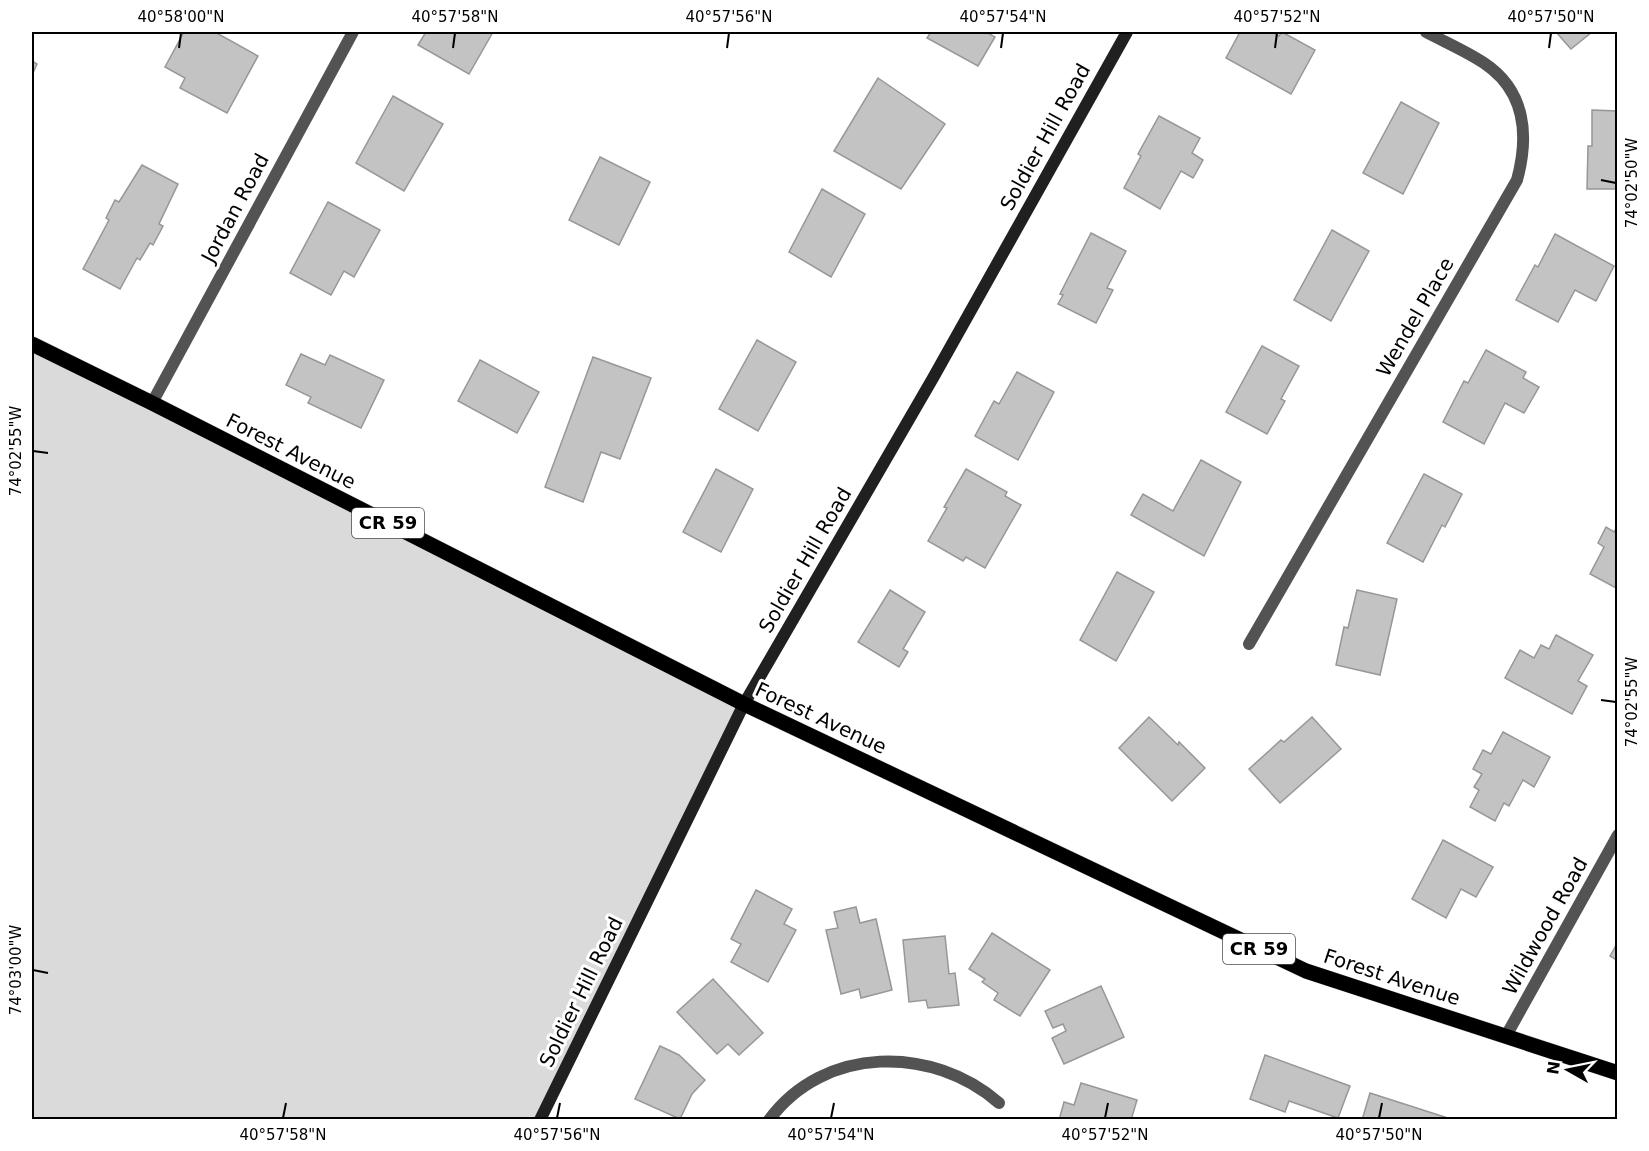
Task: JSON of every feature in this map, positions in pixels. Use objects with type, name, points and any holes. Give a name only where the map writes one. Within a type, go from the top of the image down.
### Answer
[{"type":"main road","name":"Forest Avenue","points":[[32,344],[744,704],[1306,971],[1617,1073]]},
{"type":"street","name":"Jordan Road","points":[[152,403],[353,32]]},
{"type":"street","name":"Soldier Hill Road","points":[[540,1119],[744,704],[933,378],[1127,32]]},
{"type":"street","name":"Wendel Place","points":[[1249,644],[1517,180],[1524,156],[1524,129],[1517,103],[1504,82],[1485,63],[1426,32]]},
{"type":"street","name":"Wildwood Road","points":[[1506,1036],[1617,835]]},
{"type":"street","points":[[769,1119],[796,1092],[824,1075],[859,1064],[891,1060],[924,1063],[958,1075],[999,1103]]},
{"type":"shaded area","points":[[32,344],[744,704],[540,1119],[32,1119]]},
{"type":"building","points":[[184,32],[215,32],[258,56],[227,113],[180,88],[185,78],[165,67]]},
{"type":"building","points":[[426,32],[493,32],[469,74],[418,45]]},
{"type":"building","points":[[931,32],[986,32],[995,37],[978,66],[927,38]]},
{"type":"building","points":[[1240,32],[1272,32],[1279,36],[1282,32],[1315,50],[1291,94],[1226,58]]},
{"type":"building","points":[[1556,32],[1592,32],[1571,49]]},
{"type":"building","points":[[32,61],[37,64],[32,75]]},
{"type":"building","points":[[878,78],[945,124],[901,189],[834,151]]},
{"type":"building","points":[[393,96],[443,124],[404,191],[356,163]]},
{"type":"building","points":[[1401,102],[1439,123],[1403,194],[1363,173]]},
{"type":"building","points":[[1592,110],[1618,111],[1618,189],[1587,189],[1588,146],[1592,146]]},
{"type":"building","points":[[1159,116],[1200,138],[1192,153],[1203,160],[1193,178],[1181,171],[1160,209],[1124,188],[1141,156],[1138,154]]},
{"type":"building","points":[[600,157],[650,182],[619,245],[569,220]]},
{"type":"building","points":[[142,165],[178,184],[159,224],[163,226],[153,245],[150,243],[140,260],[137,258],[120,289],[83,269],[109,220],[106,218],[115,200],[119,202]]},
{"type":"building","points":[[822,189],[865,214],[831,277],[789,252]]},
{"type":"building","points":[[328,202],[380,230],[354,277],[344,271],[331,295],[290,273]]},
{"type":"building","points":[[1332,230],[1369,251],[1331,321],[1294,300]]},
{"type":"building","points":[[1091,233],[1126,251],[1107,288],[1113,290],[1096,323],[1058,304],[1063,295],[1060,294]]},
{"type":"building","points":[[1555,234],[1614,266],[1596,301],[1575,290],[1558,322],[1516,300],[1535,265],[1538,267]]},
{"type":"building","points":[[757,340],[796,362],[758,431],[719,409]]},
{"type":"building","points":[[1262,346],[1299,366],[1281,399],[1285,401],[1267,434],[1226,412]]},
{"type":"building","points":[[1486,350],[1526,372],[1523,378],[1539,387],[1524,413],[1505,403],[1484,444],[1443,422],[1464,381],[1468,383]]},
{"type":"building","points":[[301,354],[325,365],[330,355],[384,380],[361,428],[308,403],[311,397],[286,385]]},
{"type":"building","points":[[593,357],[651,378],[620,459],[601,452],[583,502],[545,487]]},
{"type":"building","points":[[480,360],[539,392],[517,433],[458,401]]},
{"type":"building","points":[[1017,372],[1054,392],[1018,460],[975,436],[994,401],[999,404]]},
{"type":"building","points":[[1201,460],[1241,482],[1204,556],[1131,515],[1143,494],[1173,511]]},
{"type":"building","points":[[716,469],[753,489],[721,552],[683,532]]},
{"type":"building","points":[[966,469],[1007,492],[1005,496],[1021,505],[985,568],[966,557],[963,561],[928,541]]},
{"type":"building","points":[[1424,474],[1462,494],[1445,527],[1442,525],[1423,562],[1387,543]]},
{"type":"building","points":[[1618,525],[1618,589],[1590,574],[1604,547],[1598,543],[1606,527],[1614,532]]},
{"type":"building","points":[[1117,572],[1154,592],[1116,661],[1080,640]]},
{"type":"building","points":[[890,590],[925,612],[903,649],[908,652],[899,667],[858,642]]},
{"type":"building","points":[[1357,590],[1397,599],[1380,675],[1336,665],[1344,627],[1348,628]]},
{"type":"building","points":[[1556,635],[1593,655],[1578,681],[1587,686],[1572,714],[1505,678],[1520,650],[1534,658],[1541,645],[1549,649]]},
{"type":"building","points":[[1149,717],[1205,768],[1172,801],[1119,748]]},
{"type":"building","points":[[1312,717],[1341,749],[1280,803],[1249,769],[1281,740],[1284,742]]},
{"type":"building","points":[[1503,732],[1550,757],[1534,787],[1523,780],[1509,806],[1504,803],[1495,821],[1470,807],[1479,790],[1474,787],[1482,774],[1473,769],[1483,750],[1491,754]]},
{"type":"building","points":[[1443,840],[1493,867],[1476,897],[1461,889],[1446,918],[1412,899]]},
{"type":"building","points":[[756,890],[792,909],[784,924],[796,930],[768,982],[731,962],[741,944],[731,939]]},
{"type":"building","points":[[856,907],[860,923],[876,919],[892,990],[861,998],[859,989],[841,994],[826,930],[838,928],[834,912]]},
{"type":"building","points":[[992,933],[1050,970],[1020,1016],[994,1000],[998,993],[982,982],[985,979],[969,969]]},
{"type":"building","points":[[945,936],[949,974],[955,973],[959,1005],[928,1008],[926,1000],[909,1002],[903,940]]},
{"type":"building","points":[[1618,942],[1618,961],[1610,956]]},
{"type":"building","points":[[713,979],[763,1033],[739,1055],[728,1044],[717,1054],[677,1012]]},
{"type":"building","points":[[1101,986],[1124,1037],[1064,1064],[1052,1038],[1066,1031],[1063,1024],[1053,1028],[1045,1011]]},
{"type":"building","points":[[660,1046],[679,1055],[705,1080],[692,1094],[680,1119],[635,1099]]},
{"type":"building","points":[[1265,1055],[1350,1086],[1338,1118],[1289,1101],[1285,1112],[1250,1099]]},
{"type":"building","points":[[1081,1083],[1137,1100],[1131,1120],[1059,1120],[1064,1102],[1074,1105]]},
{"type":"building","points":[[1370,1093],[1454,1120],[1362,1120]]}]
